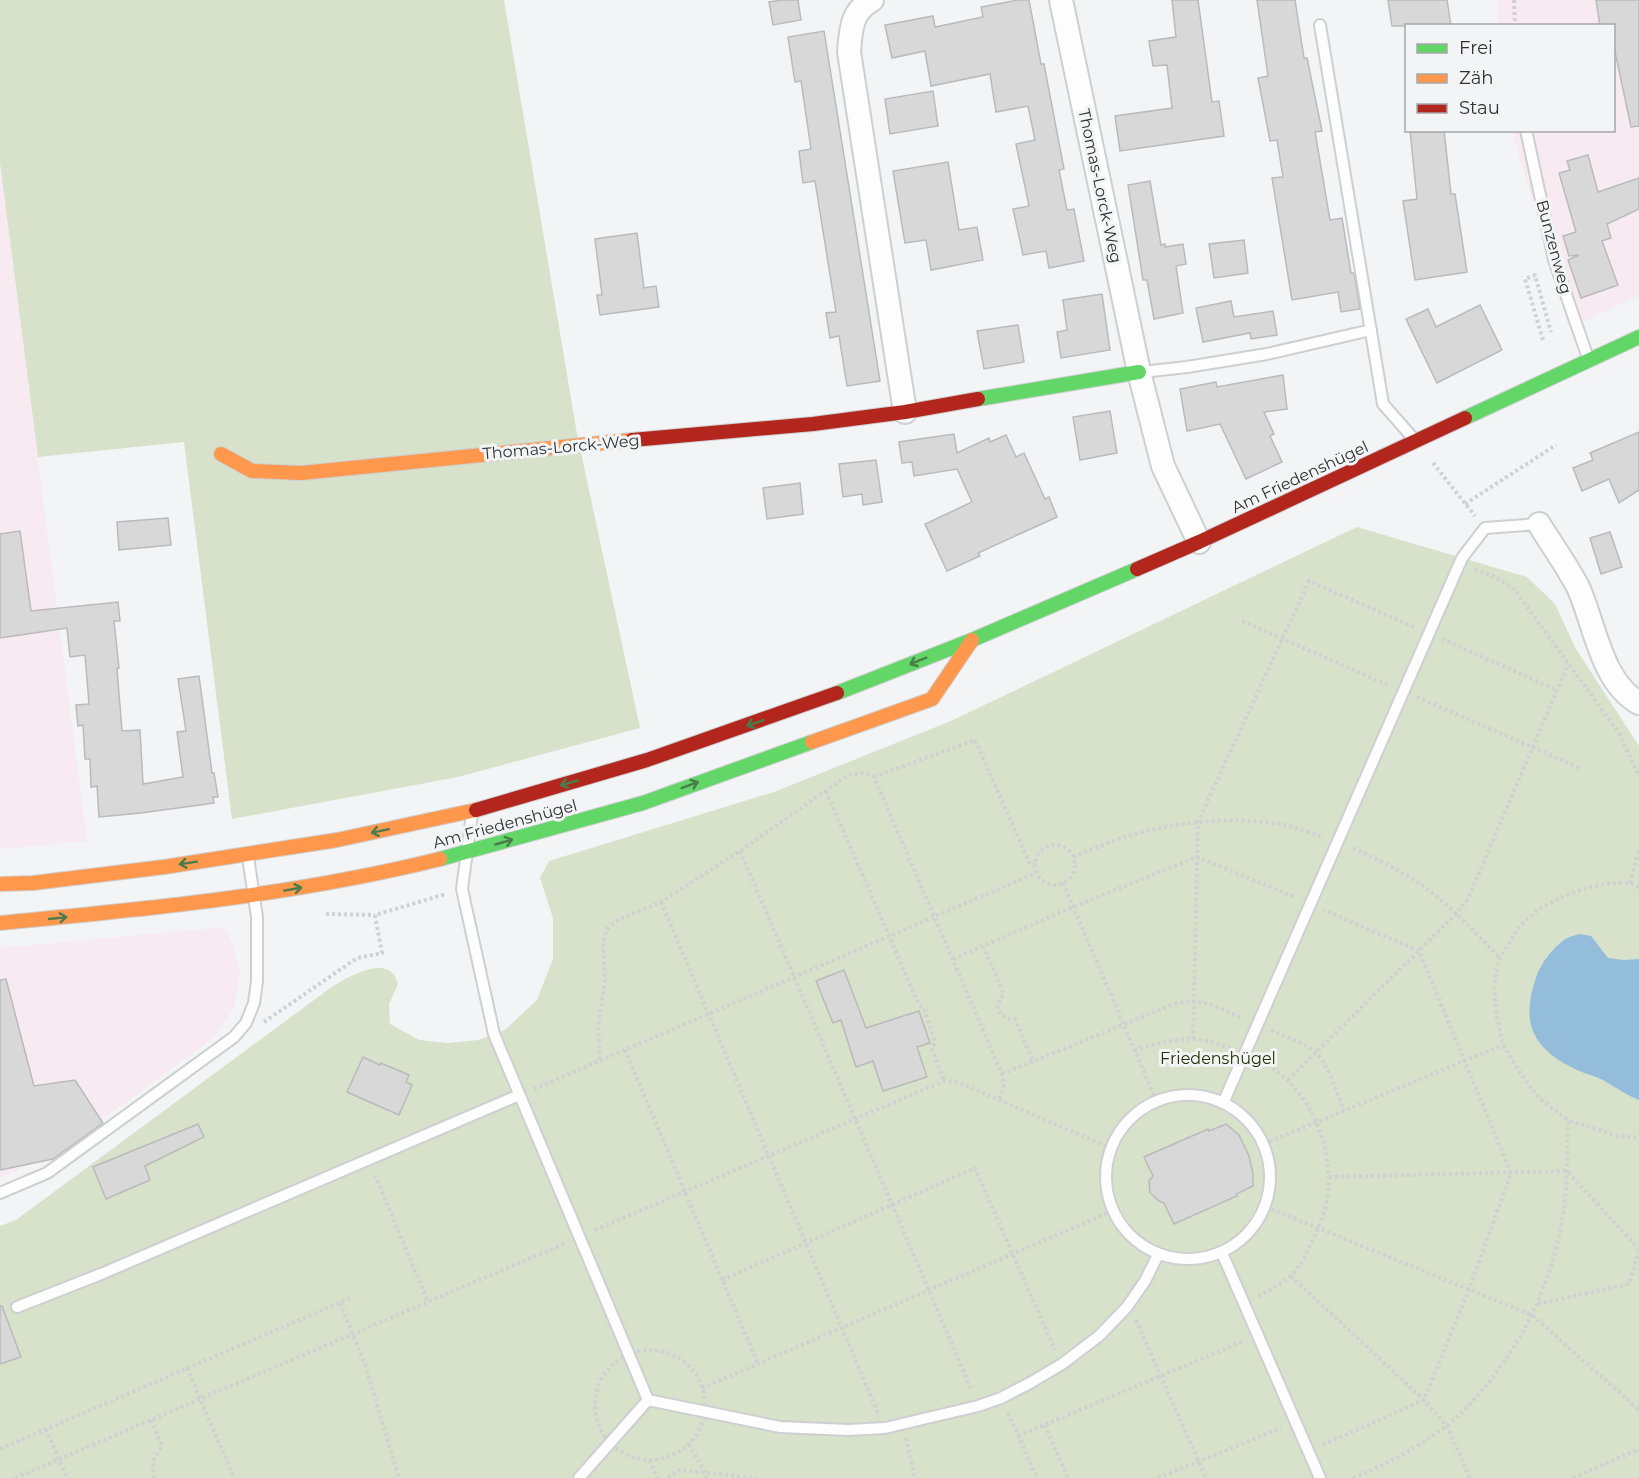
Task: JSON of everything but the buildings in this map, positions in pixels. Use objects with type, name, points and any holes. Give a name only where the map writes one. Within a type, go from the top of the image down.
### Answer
[{"type":"main road","name":"Am Friedenshügel","points":[[0,884],[33,883],[164,867],[337,840],[472,811],[647,760],[810,704],[972,640],[1199,542],[1639,337]]},
{"type":"main road","name":"Thomas-Lorck-Weg","points":[[221,454],[252,471],[301,474],[813,424],[905,412],[1139,372]]},
{"type":"main road","name":"Am Friedenshügel","points":[[0,924],[254,896],[385,873],[466,853],[643,803],[932,699],[972,640]]},
{"type":"street","points":[[872,0],[861,6],[851,25],[849,52],[905,412]]},
{"type":"street","name":"Thomas-Lorck-Weg","points":[[1061,0],[1139,372],[1163,466],[1199,542]]},
{"type":"street","points":[[1539,524],[1578,587],[1607,666],[1629,698],[1639,703]]},
{"type":"lane","points":[[1320,25],[1383,404],[1415,441]]},
{"type":"lane","name":"Bunzenweg","points":[[1526,132],[1554,260],[1589,362]]},
{"type":"lane","points":[[1139,372],[1267,354],[1371,330]]},
{"type":"lane","points":[[1224,1101],[1460,563],[1485,528],[1539,524]]},
{"type":"lane","points":[[472,811],[462,889],[494,1034],[648,1400]]},
{"type":"lane","points":[[0,1193],[47,1173],[234,1038],[246,1023],[254,1003],[257,981],[257,917],[248,854]]},
{"type":"lane","points":[[1186,1094],[1224,1101],[1245,1117],[1264,1144],[1271,1175],[1266,1207],[1248,1234],[1222,1253],[1190,1260],[1158,1255],[1131,1238],[1112,1211],[1105,1180],[1110,1148],[1128,1120],[1156,1100],[1186,1094]]},
{"type":"lane","points":[[17,1307],[101,1275],[519,1095]]},
{"type":"lane","points":[[1222,1253],[1320,1478]]},
{"type":"lane","points":[[648,1400],[780,1427],[848,1430],[885,1428],[978,1406],[1001,1398],[1030,1383],[1062,1364],[1099,1336],[1127,1308],[1145,1281],[1158,1255]]},
{"type":"lane","points":[[579,1478],[648,1400]]},
{"type":"path","points":[[1514,0],[1515,24]]},
{"type":"path","points":[[1544,340],[1525,279],[1535,275],[1551,332]]},
{"type":"path","points":[[1415,441],[1485,528]]},
{"type":"path","points":[[1465,504],[1556,445]]},
{"type":"path","points":[[1460,563],[1492,576],[1514,589],[1619,733],[1639,776]]},
{"type":"path","points":[[1193,1039],[1198,822],[1308,581],[1557,690]]},
{"type":"path","points":[[1288,1080],[1456,914],[1468,899],[1568,664]]},
{"type":"path","points":[[600,1060],[598,1026],[605,982],[603,942],[607,929],[618,920],[660,902],[740,851],[848,775],[863,773],[874,777],[975,740],[1030,864],[1035,865]]},
{"type":"path","points":[[874,777],[1002,1074],[1004,1087],[999,1100]]},
{"type":"path","points":[[826,791],[919,1005],[924,1008],[935,1043],[932,1049],[944,1081]]},
{"type":"path","points":[[1073,857],[1114,840],[1147,831],[1198,822],[1232,820],[1284,825],[1338,841],[1387,864],[1426,888],[1500,958]]},
{"type":"path","points":[[1054,845],[1062,846],[1069,851],[1075,865],[1074,872],[1069,879],[1055,885],[1047,884],[1041,879],[1036,873],[1035,865],[1040,851],[1054,845]]},
{"type":"path","points":[[1630,883],[1639,848]]},
{"type":"path","points":[[740,851],[978,1406]]},
{"type":"path","points":[[953,959],[1197,857],[1419,951],[1511,1173],[1469,1289],[1424,1400],[1308,1452]]},
{"type":"path","points":[[519,1095],[1036,873]]},
{"type":"path","points":[[1063,883],[1156,1100]]},
{"type":"path","points":[[1639,887],[1630,883],[1611,883],[1586,888],[1539,909],[1520,926],[1500,958],[1494,991],[1503,1045],[1522,1076],[1540,1099],[1568,1120],[1618,1136],[1639,1138]]},
{"type":"path","points":[[246,1023],[265,1022],[357,958],[381,953],[375,915],[462,889]]},
{"type":"path","points":[[660,902],[885,1428]]},
{"type":"path","points":[[983,946],[1004,994],[1000,998],[997,1009],[1001,1015],[1015,1019],[1033,1061]]},
{"type":"path","points":[[1002,1074],[1174,1004],[1206,1002],[1304,1045],[1316,1053],[1327,1069],[1344,1110]]},
{"type":"path","points":[[1134,1050],[1165,1042],[1193,1039],[1245,1052],[1269,1065],[1288,1080],[1305,1100],[1317,1122],[1326,1151],[1329,1177],[1327,1201],[1319,1228],[1291,1276],[1244,1303]]},
{"type":"path","points":[[1264,1144],[1503,1045]]},
{"type":"path","points":[[625,1050],[758,1364]]},
{"type":"path","points":[[15,1478],[944,1081],[958,1082],[1110,1148]]},
{"type":"path","points":[[1353,1478],[1393,1461],[1447,1426],[1484,1390],[1513,1348],[1538,1304],[1563,1220],[1568,1120]]},
{"type":"path","points":[[368,1160],[428,1302]]},
{"type":"path","points":[[722,1280],[975,1168],[1062,1364]]},
{"type":"path","points":[[1329,1177],[1567,1171],[1639,1250],[1629,1284],[1538,1304]]},
{"type":"path","points":[[1266,1207],[1532,1315],[1639,1410]]},
{"type":"path","points":[[702,1388],[1112,1211]]},
{"type":"path","points":[[1291,1276],[1424,1400],[1447,1426],[1470,1478]]},
{"type":"path","points":[[0,1449],[353,1297]]},
{"type":"path","points":[[340,1303],[365,1365],[399,1478]]},
{"type":"path","points":[[1127,1308],[1139,1325],[1206,1478]]},
{"type":"path","points":[[1018,1436],[1258,1336]]},
{"type":"path","points":[[187,1368],[234,1478]]},
{"type":"path","points":[[1001,1398],[1037,1478]]},
{"type":"path","points":[[151,1420],[162,1446],[153,1461],[154,1478]]},
{"type":"path","points":[[1158,1478],[1295,1422]]},
{"type":"path","points":[[903,1424],[915,1478]]},
{"type":"path","points":[[1045,1425],[1068,1478]]},
{"type":"path","points":[[46,1429],[67,1478]]},
{"type":"path","points":[[689,1444],[705,1475]]},
{"type":"path","points":[[1573,1478],[1639,1449]]},
{"type":"path","points":[[650,1460],[657,1478]]},
{"type":"path","points":[[668,1478],[679,1470],[705,1475],[726,1474],[757,1478]]},
{"type":"shaded area","points":[[1498,0],[1639,0],[1639,296],[1569,328],[1512,132],[1615,132],[1615,24],[1499,24]]},
{"type":"shaded area","points":[[0,163],[87,841],[0,849]]},
{"type":"shaded area","points":[[224,927],[232,942],[240,971],[235,1006],[214,1038],[58,1152],[0,1178],[0,948]]},
{"type":"green space","points":[[0,0],[504,0],[577,434],[640,728],[458,777],[232,819],[184,442],[38,457],[0,163]]},
{"type":"green space","name":"Friedenshügel","points":[[1357,527],[1527,577],[1555,604],[1576,649],[1639,746],[1639,1478],[0,1478],[0,1226],[16,1220],[333,986],[373,968],[388,970],[394,975],[398,984],[389,1004],[390,1024],[419,1040],[447,1043],[478,1040],[505,1030],[537,1000],[553,959],[553,918],[540,878],[549,861],[774,792],[951,721]]},
{"type":"water","points":[[1580,934],[1591,936],[1608,958],[1639,959],[1639,1100],[1559,1060],[1547,1051],[1533,1031],[1530,1007],[1538,973],[1544,961],[1557,946],[1567,938]]},
{"type":"traffic: fast","points":[[1465,418],[1639,337]]},
{"type":"traffic: fast","points":[[978,399],[1139,372]]},
{"type":"traffic: fast","points":[[837,693],[972,640],[1137,569]]},
{"type":"traffic: fast","points":[[440,859],[643,803],[812,742]]},
{"type":"traffic: slow","points":[[221,454],[252,471],[301,473],[632,440]]},
{"type":"traffic: slow","points":[[812,742],[932,699],[972,640]]},
{"type":"traffic: slow","points":[[0,884],[33,883],[164,867],[337,840],[476,810]]},
{"type":"traffic: slow","points":[[0,923],[221,899],[386,872],[440,859]]},
{"type":"traffic: jam","points":[[632,440],[813,424],[905,412],[978,399]]},
{"type":"traffic: jam","points":[[1137,569],[1465,418]]},
{"type":"traffic: jam","points":[[476,810],[647,760],[837,693]]}]
